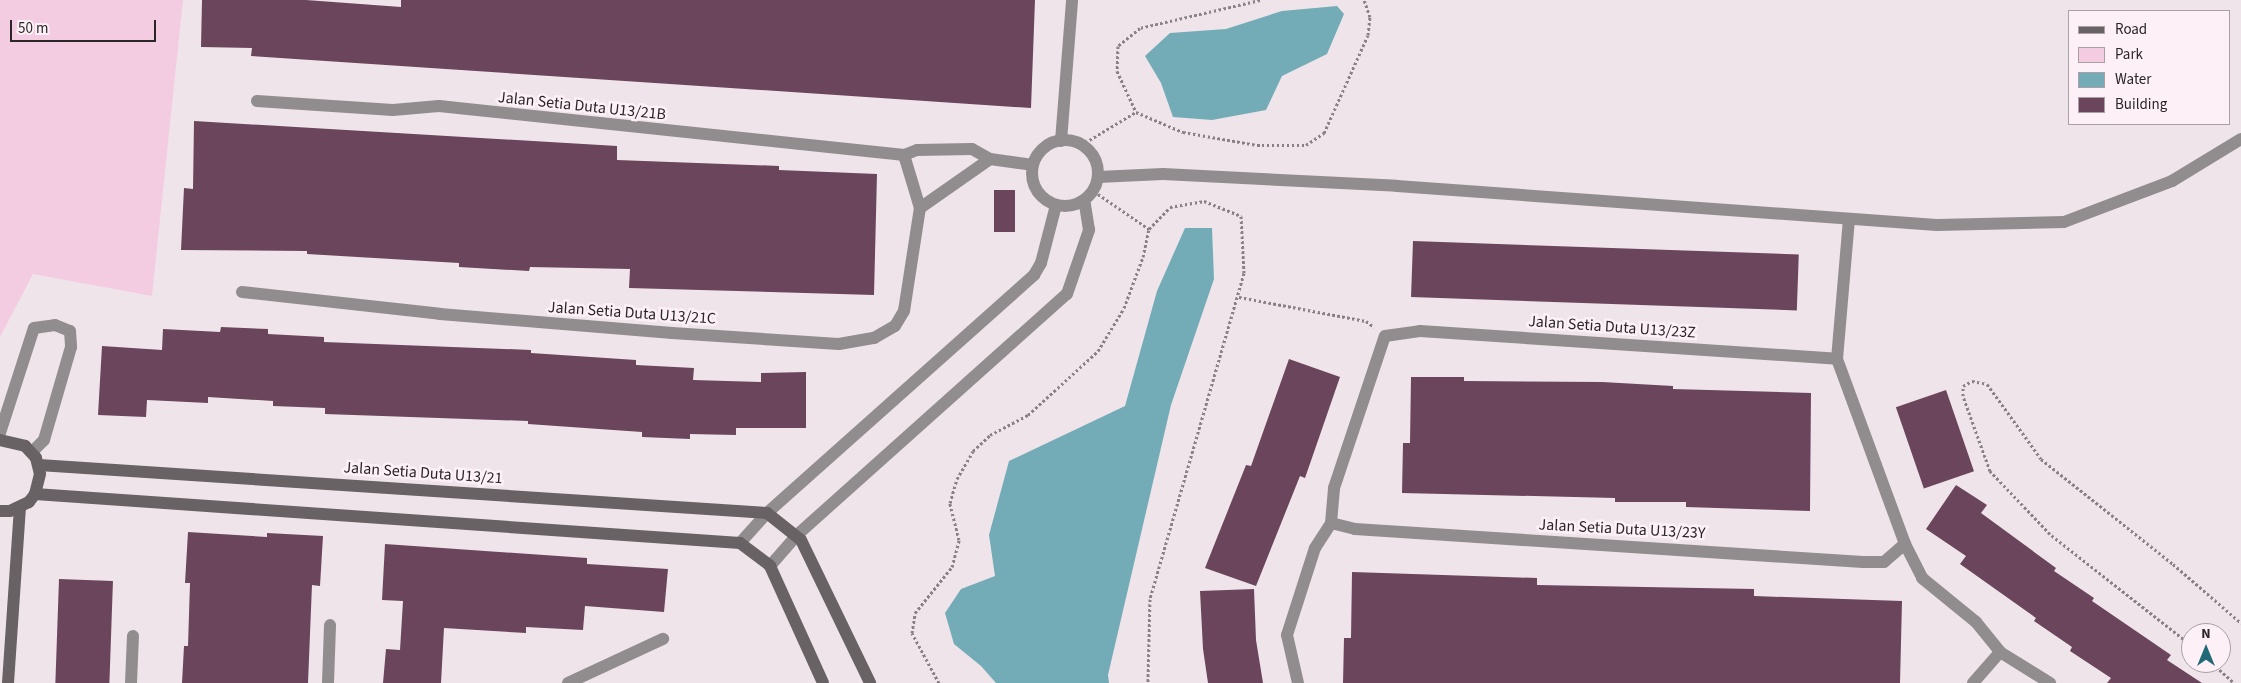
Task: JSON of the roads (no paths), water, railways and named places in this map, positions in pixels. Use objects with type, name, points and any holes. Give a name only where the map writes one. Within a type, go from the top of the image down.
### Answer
[{"type":"main road","points":[[0,440],[16,442],[32,452],[39,465],[40,474],[35,494],[20,507],[0,511]]},
{"type":"main road","name":"Jalan Setia Duta U13/21","points":[[39,465],[767,513]]},
{"type":"main road","points":[[35,494],[740,543],[770,566],[823,683]]},
{"type":"main road","points":[[8,683],[20,507]]},
{"type":"main road","points":[[767,513],[798,535],[870,683]]},
{"type":"street","points":[[1061,141],[1072,0]]},
{"type":"street","name":"Jalan Setia Duta U13/21B","points":[[257,101],[393,110],[439,106],[904,155]]},
{"type":"street","points":[[1098,178],[1163,174],[1377,185],[1937,225],[2064,222],[2172,181],[2241,139]]},
{"type":"street","points":[[1061,141],[1081,145],[1095,159],[1098,178],[1093,190],[1084,200],[1066,206],[1056,205],[1040,194],[1032,175],[1033,165],[1043,149],[1061,141]]},
{"type":"street","points":[[990,159],[920,208],[904,155],[917,150],[948,147],[972,149],[990,159],[1033,165]]},
{"type":"street","points":[[770,566],[798,535],[1067,294],[1089,230],[1084,200]]},
{"type":"street","points":[[740,543],[767,513],[1034,275],[1041,263],[1056,205]]},
{"type":"street","name":"Jalan Setia Duta U13/21C","points":[[242,292],[440,314],[839,344],[874,338],[895,326],[904,311],[920,208]]},
{"type":"street","points":[[1849,219],[1837,359],[1905,544],[1922,578],[1976,622],[2000,652],[2050,683]]},
{"type":"street","points":[[0,433],[34,328],[55,324],[70,331],[72,347],[44,440],[32,452]]},
{"type":"street","name":"Jalan Setia Duta U13/23Z","points":[[1331,523],[1334,488],[1385,336],[1420,331],[1837,359]]},
{"type":"street","points":[[1298,683],[1287,635],[1315,548],[1331,523]]},
{"type":"street","name":"Jalan Setia Duta U13/23Y","points":[[1331,523],[1354,529],[1863,562],[1884,562],[1905,544]]},
{"type":"street","points":[[328,683],[330,625]]},
{"type":"street","points":[[131,683],[133,636]]},
{"type":"street","points":[[568,683],[663,639]]},
{"type":"street","points":[[1973,683],[2000,652]]},
{"type":"water","points":[[1337,6],[1344,14],[1327,54],[1282,76],[1266,110],[1212,120],[1173,117],[1161,83],[1145,56],[1170,33],[1226,29],[1282,11]]},
{"type":"water","points":[[1185,228],[1212,228],[1214,279],[1171,405],[1108,675],[1109,683],[996,683],[981,666],[954,644],[945,613],[961,589],[995,576],[989,535],[1009,461],[1125,406],[1157,291]]}]
